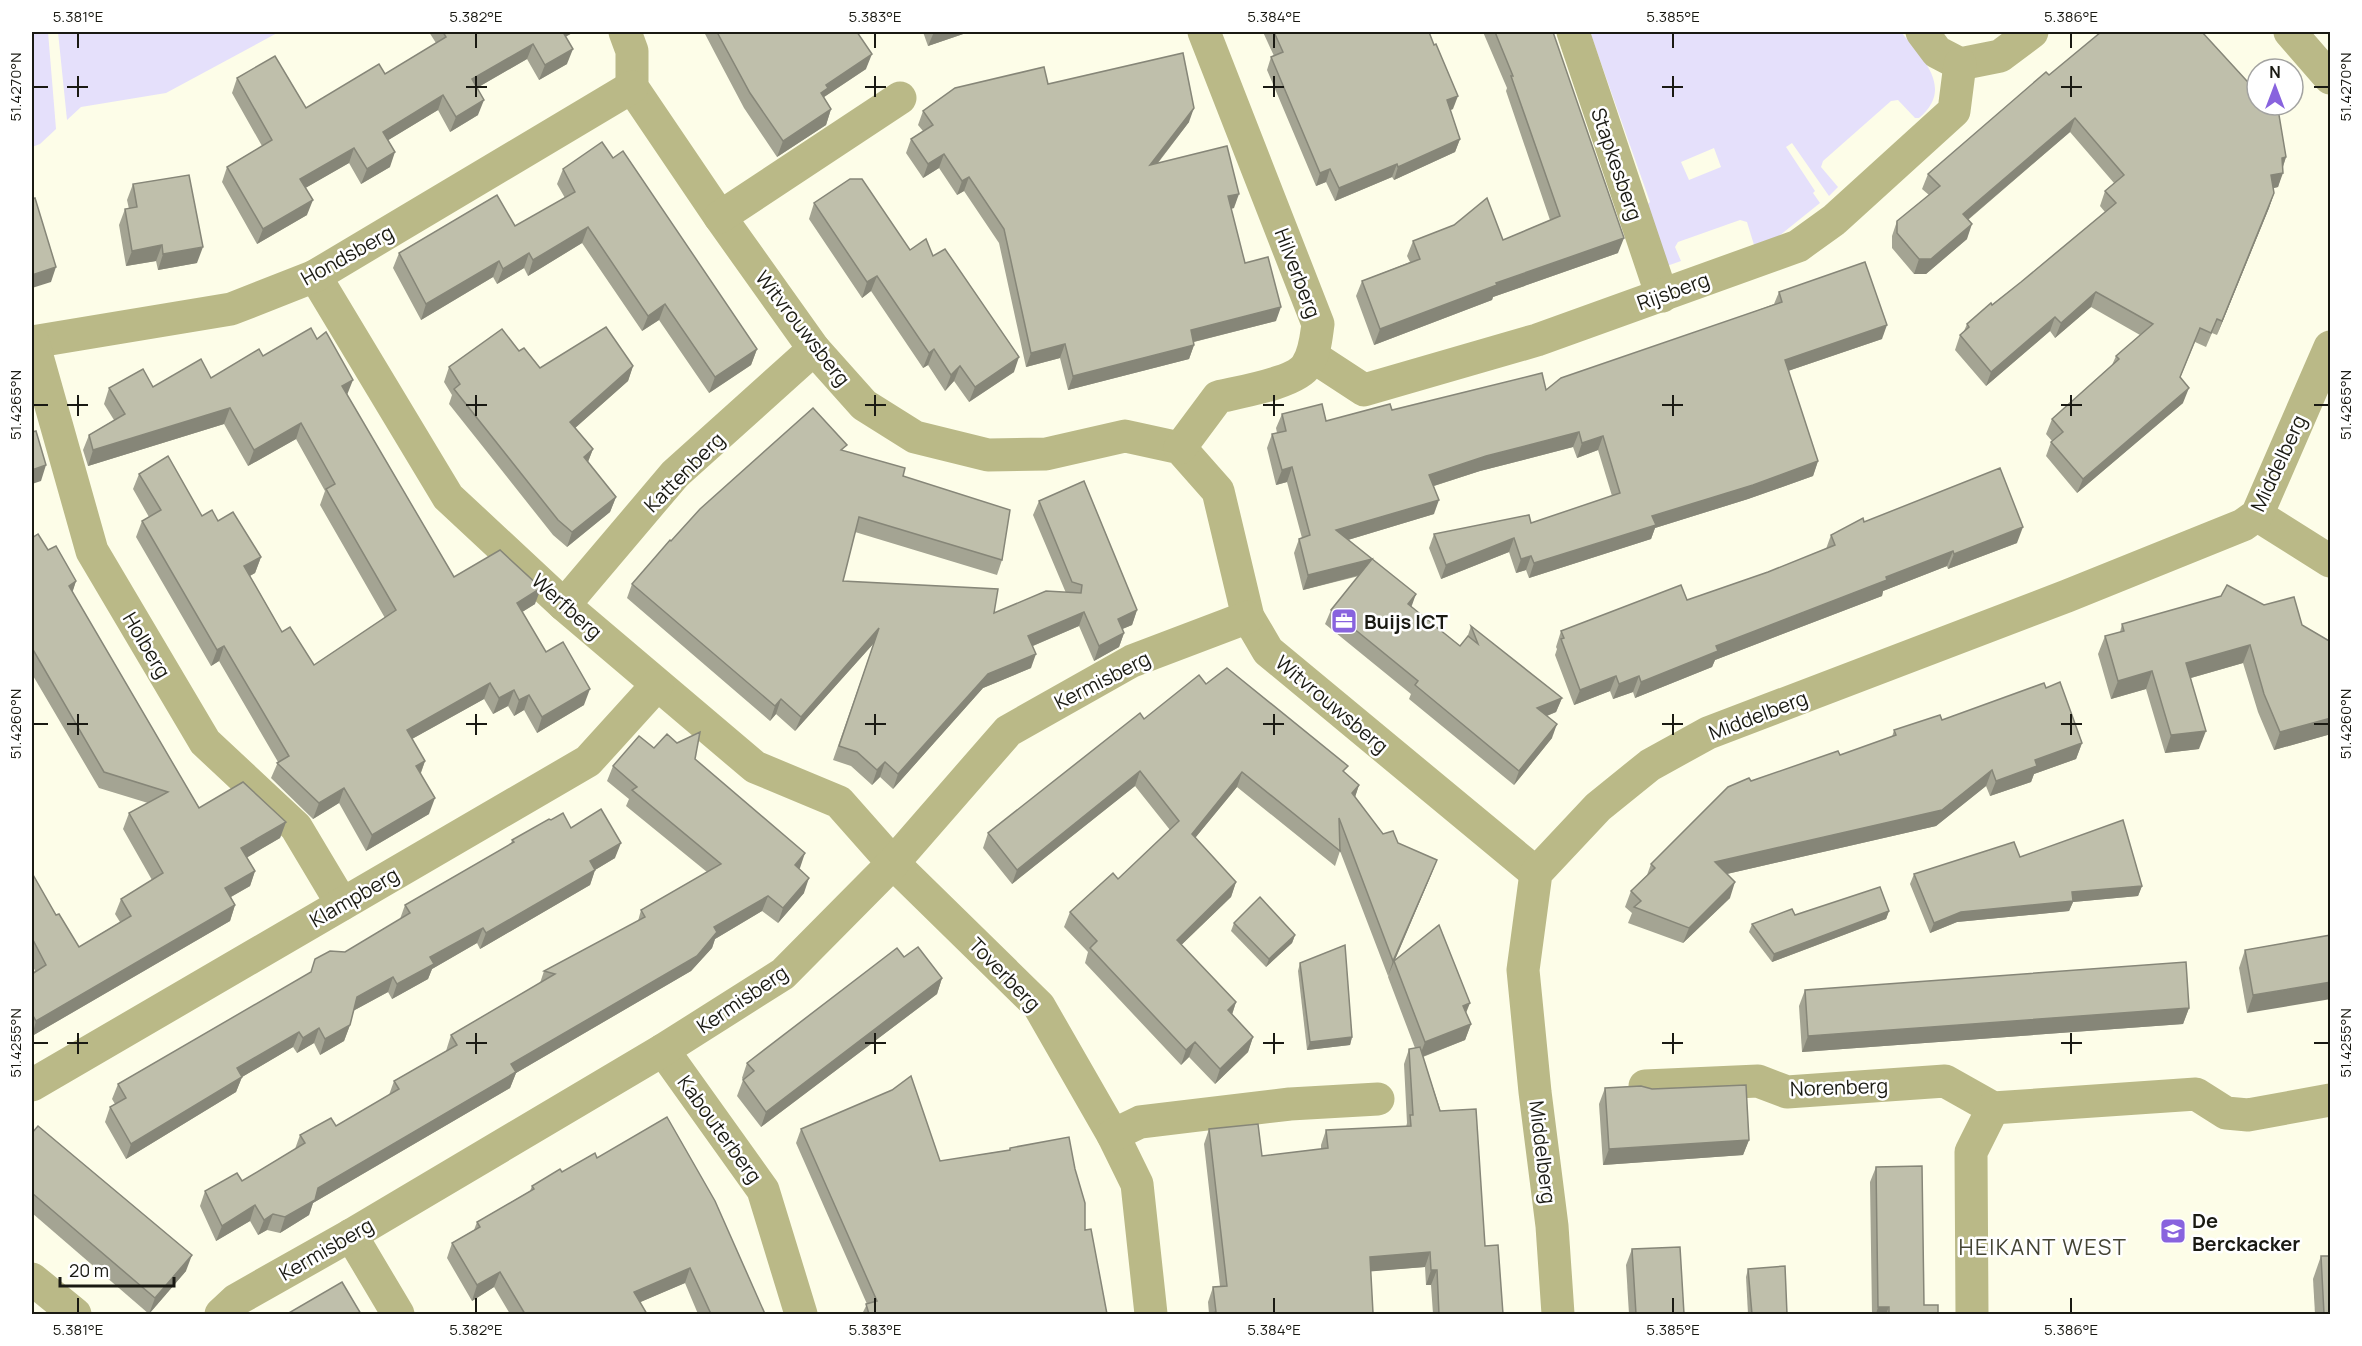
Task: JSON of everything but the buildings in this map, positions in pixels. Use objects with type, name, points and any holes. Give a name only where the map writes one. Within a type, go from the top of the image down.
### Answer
[{"type":"street","points":[[625,32],[632,51],[632,87]]},
{"type":"street","name":"Hilverberg","points":[[1204,32],[1318,324],[1312,356]]},
{"type":"street","name":"Stapkesberg","points":[[1573,32],[1662,296]]},
{"type":"street","points":[[1922,32],[1936,52],[1960,64],[2000,56],[2032,32]]},
{"type":"street","points":[[2290,32],[2331,78]]},
{"type":"street","name":"Rijsberg","points":[[1312,356],[1364,390],[1538,340],[1798,246],[1834,220],[1954,111],[1960,64]]},
{"type":"street","name":"Witvrouwsberg","points":[[632,87],[720,217],[814,349],[864,405],[915,437],[988,455],[1046,454],[1125,436],[1180,448],[1218,491],[1248,616],[1268,651],[1536,873]]},
{"type":"street","name":"Hondsberg","points":[[32,342],[231,309],[315,276],[632,87]]},
{"type":"street","points":[[720,217],[900,98]]},
{"type":"street","name":"Werfberg","points":[[315,276],[448,497],[564,605],[755,767],[839,801],[893,863]]},
{"type":"street","name":"Holberg","points":[[32,342],[92,551],[205,742],[296,827],[342,904]]},
{"type":"street","name":"Middelberg","points":[[1558,1314],[1552,1226],[1535,1092],[1524,970],[1536,873],[1598,807],[1650,765],[1708,733],[2067,596],[2243,525],[2257,515],[2331,347]]},
{"type":"street","name":"Kattenberg","points":[[564,605],[675,474],[814,349]]},
{"type":"street","points":[[1180,448],[1218,396],[1275,384],[1305,368],[1312,356]]},
{"type":"street","points":[[2257,515],[2331,561]]},
{"type":"street","name":"Kermisberg","points":[[221,1314],[236,1300],[351,1235],[663,1050],[783,974],[893,863],[1008,731],[1132,661],[1248,616]]},
{"type":"street","name":"Klampberg","points":[[32,1085],[588,761],[657,685]]},
{"type":"street","name":"Toverberg","points":[[893,863],[1040,1006],[1113,1135],[1137,1184],[1151,1314]]},
{"type":"street","name":"Kabouterberg","points":[[663,1050],[763,1190],[801,1314]]},
{"type":"street","name":"Norenberg","points":[[1645,1086],[1758,1081],[1787,1092],[1945,1082],[1993,1108]]},
{"type":"street","points":[[1972,1314],[1971,1152],[1993,1108],[2196,1094],[2226,1113],[2248,1115],[2331,1100]]},
{"type":"street","points":[[1113,1135],[1140,1122],[1290,1104],[1378,1099]]},
{"type":"street","points":[[351,1235],[398,1314]]},
{"type":"street","points":[[32,1279],[75,1314]]},
{"type":"shaded area","points":[[32,32],[48,32],[56,129],[40,144],[32,147]]},
{"type":"shaded area","points":[[58,32],[279,32],[166,93],[81,107],[67,120]]},
{"type":"shaded area","points":[[1590,32],[1901,32],[1918,52],[1931,74],[1935,84],[1934,96],[1929,107],[1919,118],[1915,118],[1898,100],[1891,101],[1823,161],[1821,167],[1838,187],[1829,196],[1792,143],[1786,147],[1815,191],[1813,193],[1820,203],[1779,236],[1754,245],[1747,222],[1740,220],[1678,242],[1675,247],[1681,261],[1664,267],[1648,204],[1650,202]],"holes":[[[1714,148],[1721,167],[1689,180],[1681,162]]]},
{"type":"place","name":"Buijs ICT","points":[[1344,621]]},
{"type":"place","name":"De Berckacker","points":[[2173,1231]]},
{"type":"district","name":"HEIKANT WEST","points":[[2043,1247]]}]
